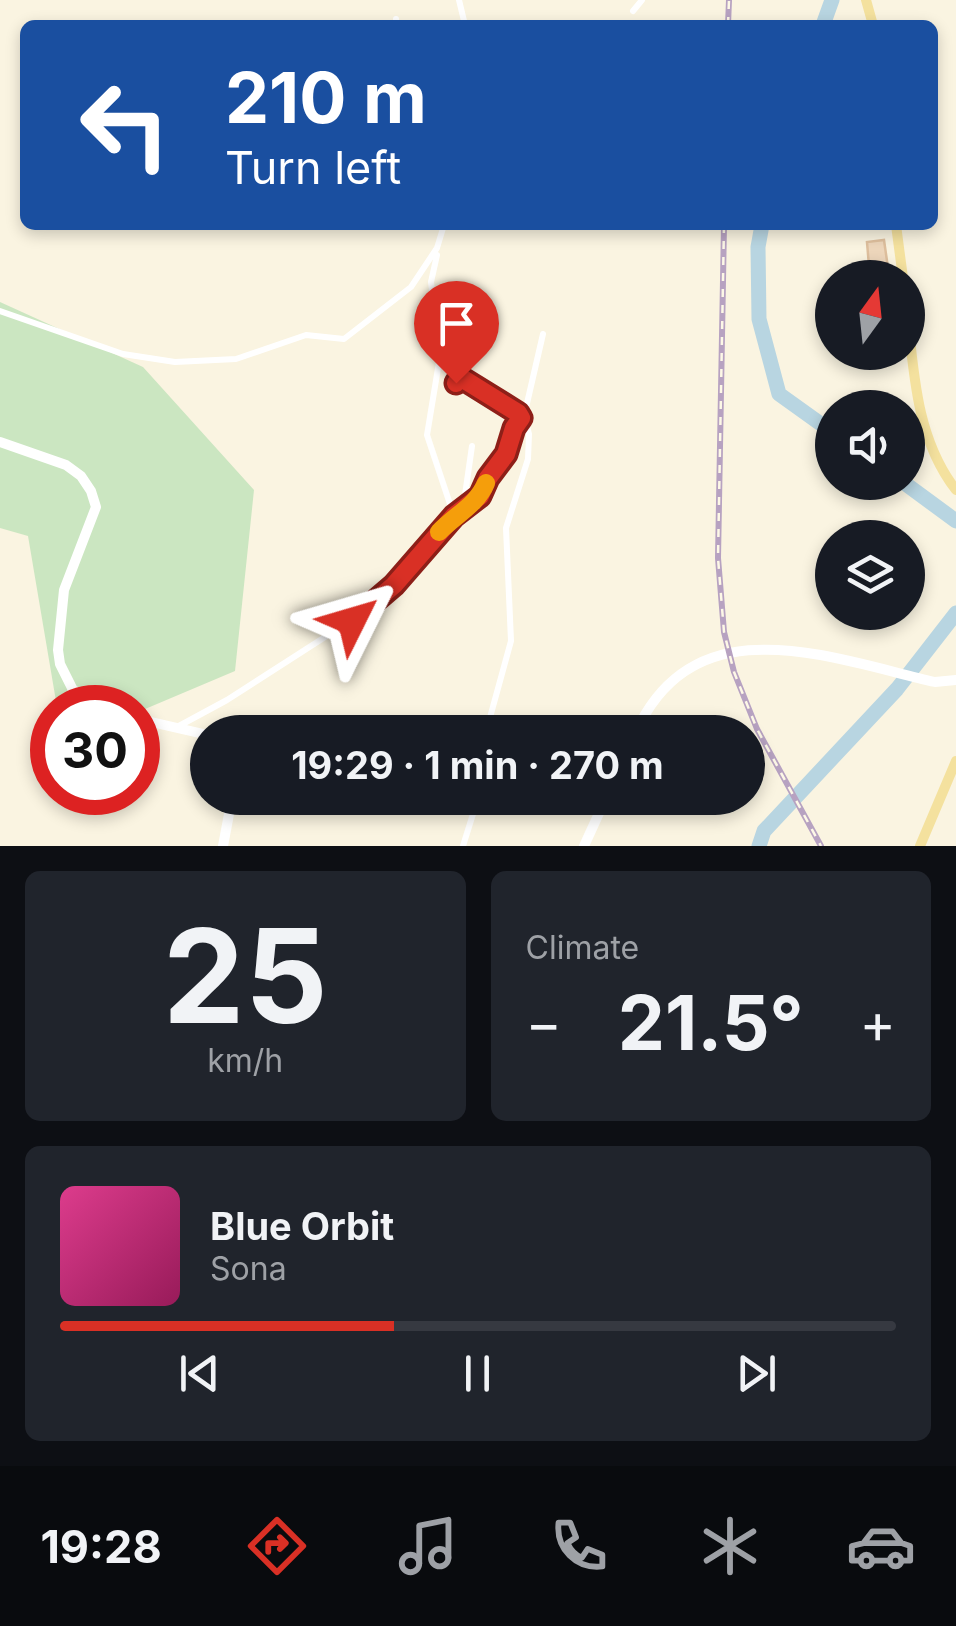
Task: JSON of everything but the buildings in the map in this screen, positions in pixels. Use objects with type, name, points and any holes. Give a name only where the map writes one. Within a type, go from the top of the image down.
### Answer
[{"type":"main road","points":[[897,230],[900,260]]},
{"type":"main road","points":[[915,370],[923,424],[938,462],[956,490]]},
{"type":"main road","points":[[0,442],[66,465],[91,491],[96,507],[64,590],[58,650],[70,685]]},
{"type":"main road","points":[[646,715],[655,698],[692,666],[715,656],[787,648],[920,678],[956,692]]},
{"type":"main road","points":[[935,682],[956,680]]},
{"type":"main road","points":[[160,724],[190,732]]},
{"type":"main road","points":[[920,846],[956,761]]},
{"type":"main road","points":[[222,846],[228,815]]},
{"type":"main road","points":[[584,846],[598,815]]},
{"type":"street","points":[[633,12],[642,0]]},
{"type":"street","points":[[442,230],[431,282],[440,366],[427,435],[454,516]]},
{"type":"street","points":[[0,311],[123,354],[175,362],[236,359],[298,336],[349,338],[411,287],[437,248]]},
{"type":"street","points":[[477,322],[474,345],[458,380],[510,405],[522,416],[529,434],[528,459],[506,528],[510,640],[490,715]]},
{"type":"street","points":[[176,728],[367,610],[454,516],[480,496],[506,454],[522,416],[544,334]]},
{"type":"street","points":[[463,509],[472,446]]},
{"type":"street","points":[[463,846],[473,815]]},
{"type":"green space","points":[[0,302],[143,367],[254,490],[235,671],[160,703],[160,685],[53,685],[28,536],[0,528]]},
{"type":"waterway","points":[[825,20],[832,0]]},
{"type":"waterway","points":[[761,230],[759,319],[779,394],[815,420]]},
{"type":"waterway","points":[[925,498],[956,521]]},
{"type":"waterway","points":[[759,846],[764,831],[897,689],[956,613]]},
{"type":"railway","points":[[728,20],[729,0]]},
{"type":"railway","points":[[724,230],[718,558],[724,632],[734,672],[757,729],[821,846]]},
{"type":"slow traffic","points":[[439,532],[478,499],[486,483]]},
{"type":"route","points":[[352,621],[394,585],[454,516],[478,499],[508,450],[521,418],[518,413],[460,377],[456,383]]}]
